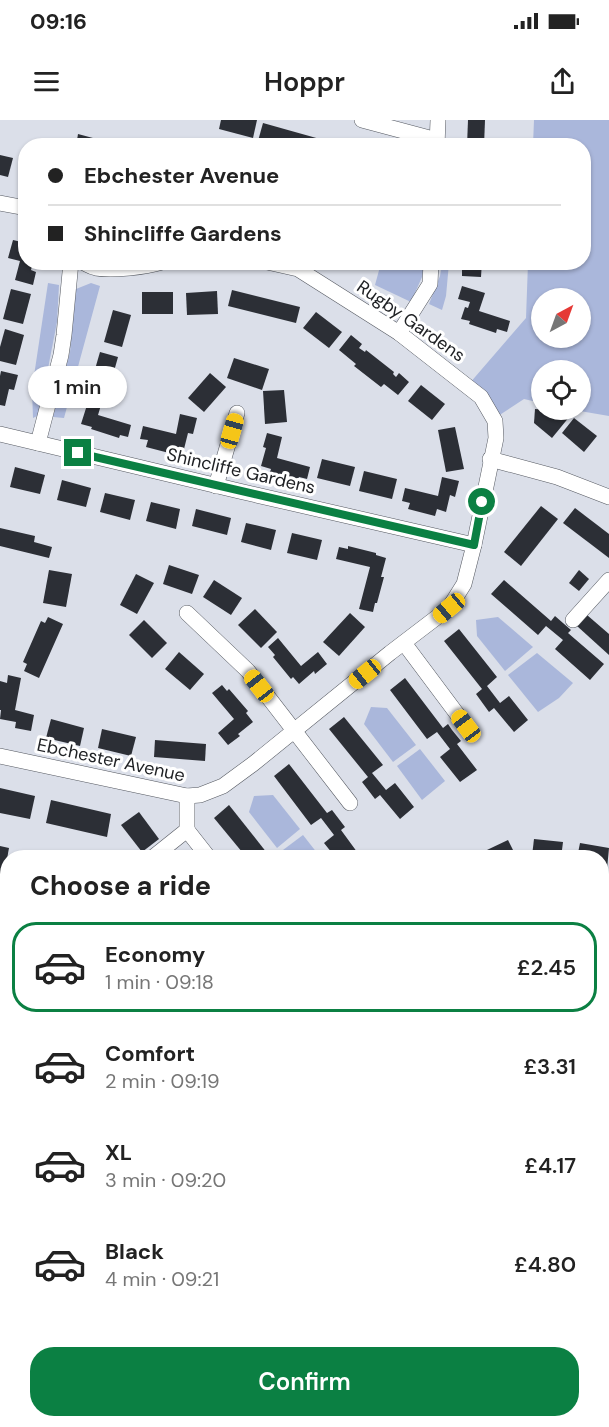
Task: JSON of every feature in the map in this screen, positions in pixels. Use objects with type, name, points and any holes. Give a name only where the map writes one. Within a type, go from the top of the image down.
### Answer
[{"type":"street","points":[[362,120],[421,138]]},
{"type":"street","points":[[437,138],[438,120]]},
{"type":"street","points":[[0,203],[18,206]]},
{"type":"street","points":[[38,443],[63,345],[70,270]]},
{"type":"street","name":"Rugby Gardens","points":[[299,270],[399,333],[473,390],[481,397],[490,411]]},
{"type":"street","points":[[399,333],[430,284],[431,270]]},
{"type":"street","name":"Ebchester Avenue","points":[[0,756],[188,796],[200,795],[223,786],[449,608],[464,584],[474,545],[495,438],[495,421],[490,411]]},
{"type":"street","points":[[216,486],[237,413]]},
{"type":"street","name":"Shincliffe Gardens","points":[[0,434],[474,545]]},
{"type":"street","points":[[490,459],[557,477],[609,497]]},
{"type":"street","points":[[573,620],[609,580]]},
{"type":"street","points":[[187,613],[248,671],[350,803]]},
{"type":"street","points":[[404,643],[466,726]]},
{"type":"street","points":[[188,796],[187,830],[203,850]]},
{"type":"street","points":[[162,850],[187,830]]},
{"type":"shaded area","points":[[534,120],[609,120],[609,416],[591,413],[591,360],[531,360],[531,401],[524,399],[495,418],[469,384],[526,318],[528,270],[591,270],[591,138],[533,138]]},
{"type":"shaded area","points":[[379,270],[423,270],[411,302],[375,285]]},
{"type":"shaded area","points":[[441,270],[448,270],[442,310],[429,304]]},
{"type":"shaded area","points":[[48,283],[59,285],[57,322],[39,415],[33,418],[32,389]]},
{"type":"shaded area","points":[[91,283],[100,286],[64,418],[53,417],[70,352],[76,289]]},
{"type":"shaded area","points":[[498,617],[533,647],[505,671],[477,636],[476,620]]},
{"type":"shaded area","points":[[537,653],[573,683],[559,698],[538,712],[508,675]]},
{"type":"shaded area","points":[[371,707],[387,708],[416,745],[393,762],[364,724]]},
{"type":"shaded area","points":[[420,749],[445,781],[422,800],[397,766]]},
{"type":"shaded area","points":[[273,795],[300,829],[277,848],[249,812],[254,796]]},
{"type":"shaded area","points":[[303,835],[315,850],[283,850]]},
{"type":"building","points":[[221,120],[257,120],[253,138],[219,129]]},
{"type":"building","points":[[468,120],[485,120],[484,138],[467,138]]},
{"type":"building","points":[[263,123],[316,138],[259,138]]},
{"type":"building","points":[[78,134],[93,138],[77,138]]},
{"type":"building","points":[[0,155],[13,158],[8,177],[0,175]]},
{"type":"building","points":[[13,240],[18,241],[18,260],[8,258]]},
{"type":"building","points":[[18,269],[36,272],[33,285],[15,280]]},
{"type":"building","points":[[462,270],[481,270],[481,277],[462,276]]},
{"type":"building","points":[[462,286],[485,293],[479,311],[510,321],[507,332],[497,329],[496,333],[461,319],[465,307],[468,308],[470,302],[458,299]]},
{"type":"building","points":[[11,289],[31,294],[23,324],[3,319]]},
{"type":"building","points":[[232,290],[300,307],[296,323],[228,306]]},
{"type":"building","points":[[217,291],[218,314],[187,315],[186,293]]},
{"type":"building","points":[[142,292],[173,292],[173,314],[142,314]]},
{"type":"building","points":[[113,310],[131,315],[122,347],[104,342]]},
{"type":"building","points":[[316,312],[342,332],[329,348],[303,328]]},
{"type":"building","points":[[5,329],[24,335],[16,365],[0,361],[0,347]]},
{"type":"building","points":[[351,335],[362,344],[359,348],[365,352],[366,350],[394,372],[396,377],[399,373],[409,382],[398,395],[384,384],[381,387],[354,366],[356,364],[339,350]]},
{"type":"building","points":[[100,352],[118,357],[109,389],[91,383]]},
{"type":"building","points":[[234,358],[269,369],[262,390],[227,378]]},
{"type":"building","points":[[1,371],[18,375],[14,390],[9,389],[5,406],[0,405]]},
{"type":"building","points":[[210,373],[226,387],[204,412],[188,398]]},
{"type":"building","points":[[421,385],[445,404],[432,420],[408,401]]},
{"type":"building","points":[[89,390],[104,395],[98,415],[131,425],[128,437],[120,435],[119,438],[81,424]]},
{"type":"building","points":[[284,390],[287,422],[265,424],[263,391]]},
{"type":"building","points":[[180,414],[197,418],[193,434],[188,433],[184,449],[175,447],[173,454],[146,447],[148,440],[140,439],[143,426],[176,434]]},
{"type":"building","points":[[534,420],[567,420],[552,438],[534,423]]},
{"type":"building","points":[[572,420],[577,420],[597,436],[584,452],[562,433]]},
{"type":"building","points":[[455,427],[464,469],[446,472],[438,430]]},
{"type":"building","points":[[267,433],[282,437],[277,458],[310,467],[307,479],[270,472],[271,469],[261,466]]},
{"type":"building","points":[[322,459],[355,467],[350,486],[317,478]]},
{"type":"building","points":[[15,467],[45,475],[40,494],[10,487]]},
{"type":"building","points":[[364,471],[397,479],[392,499],[359,491]]},
{"type":"building","points":[[442,477],[459,481],[455,497],[450,495],[446,512],[437,509],[435,516],[408,509],[410,503],[402,501],[405,488],[438,496]]},
{"type":"building","points":[[62,480],[91,488],[86,507],[57,500]]},
{"type":"building","points":[[105,493],[135,500],[130,520],[100,512]]},
{"type":"building","points":[[151,502],[180,509],[176,529],[146,521]]},
{"type":"building","points":[[541,506],[558,519],[521,566],[504,552]]},
{"type":"building","points":[[575,508],[609,534],[609,558],[563,523]]},
{"type":"building","points":[[196,509],[231,518],[227,535],[192,526]]},
{"type":"building","points":[[246,523],[276,530],[271,550],[241,542]]},
{"type":"building","points":[[0,528],[35,536],[34,542],[52,547],[49,558],[0,546]]},
{"type":"building","points":[[292,533],[322,540],[317,560],[287,553]]},
{"type":"building","points":[[348,546],[386,558],[381,577],[384,577],[373,612],[359,609],[370,567],[336,559],[339,547],[348,549]]},
{"type":"building","points":[[169,565],[199,575],[192,594],[163,584]]},
{"type":"building","points":[[49,570],[72,574],[66,607],[43,603]]},
{"type":"building","points":[[579,570],[589,579],[579,591],[569,583]]},
{"type":"building","points":[[136,574],[154,583],[137,614],[120,605]]},
{"type":"building","points":[[214,580],[242,598],[231,615],[203,597]]},
{"type":"building","points":[[504,580],[551,621],[555,616],[571,630],[568,633],[604,664],[590,680],[555,649],[563,640],[546,626],[538,635],[491,594]]},
{"type":"building","points":[[255,609],[277,632],[261,648],[238,625]]},
{"type":"building","points":[[350,613],[365,627],[339,656],[323,642]]},
{"type":"building","points":[[587,615],[609,634],[609,655],[577,626]]},
{"type":"building","points":[[48,617],[63,624],[39,678],[24,671],[27,664],[23,662],[41,621],[45,623]]},
{"type":"building","points":[[144,620],[167,643],[152,658],[129,635]]},
{"type":"building","points":[[459,629],[497,677],[487,686],[500,703],[509,696],[528,720],[514,732],[494,708],[489,712],[476,694],[482,689],[444,641]]},
{"type":"building","points":[[278,638],[301,666],[318,652],[327,664],[315,674],[314,671],[299,684],[293,677],[291,679],[268,647]]},
{"type":"building","points":[[179,652],[204,674],[190,690],[165,669]]},
{"type":"building","points":[[8,675],[21,678],[15,710],[34,715],[31,731],[15,728],[16,722],[0,719],[0,681],[7,683]]},
{"type":"building","points":[[405,678],[443,728],[448,724],[461,741],[457,744],[477,770],[460,782],[440,757],[450,749],[437,732],[427,739],[390,690]]},
{"type":"building","points":[[222,685],[227,691],[229,689],[248,711],[246,713],[253,722],[228,745],[218,733],[234,719],[212,693]]},
{"type":"building","points":[[344,717],[383,765],[372,773],[386,790],[395,783],[414,807],[400,819],[380,795],[375,799],[362,782],[368,777],[329,729]]},
{"type":"building","points":[[51,719],[84,728],[80,746],[46,738]]},
{"type":"building","points":[[102,729],[136,737],[131,756],[98,748]]},
{"type":"building","points":[[155,740],[206,744],[205,761],[154,757]]},
{"type":"building","points":[[289,764],[327,813],[332,810],[345,827],[341,830],[356,850],[330,850],[324,843],[334,835],[321,818],[311,825],[274,776]]},
{"type":"building","points":[[0,788],[35,796],[30,819],[0,813]]},
{"type":"building","points":[[51,800],[111,814],[107,837],[46,823]]},
{"type":"building","points":[[229,805],[265,850],[240,850],[214,818]]},
{"type":"building","points":[[139,812],[159,839],[145,850],[140,850],[121,825]]},
{"type":"building","points":[[534,839],[563,842],[562,850],[533,850]]},
{"type":"building","points":[[508,840],[513,850],[487,850]]},
{"type":"building","points":[[580,843],[609,848],[609,850],[579,850]]},
{"type":"building","points":[[0,846],[9,848],[9,850],[0,850]]},
{"type":"route","points":[[78,453],[474,545],[482,502]]}]
